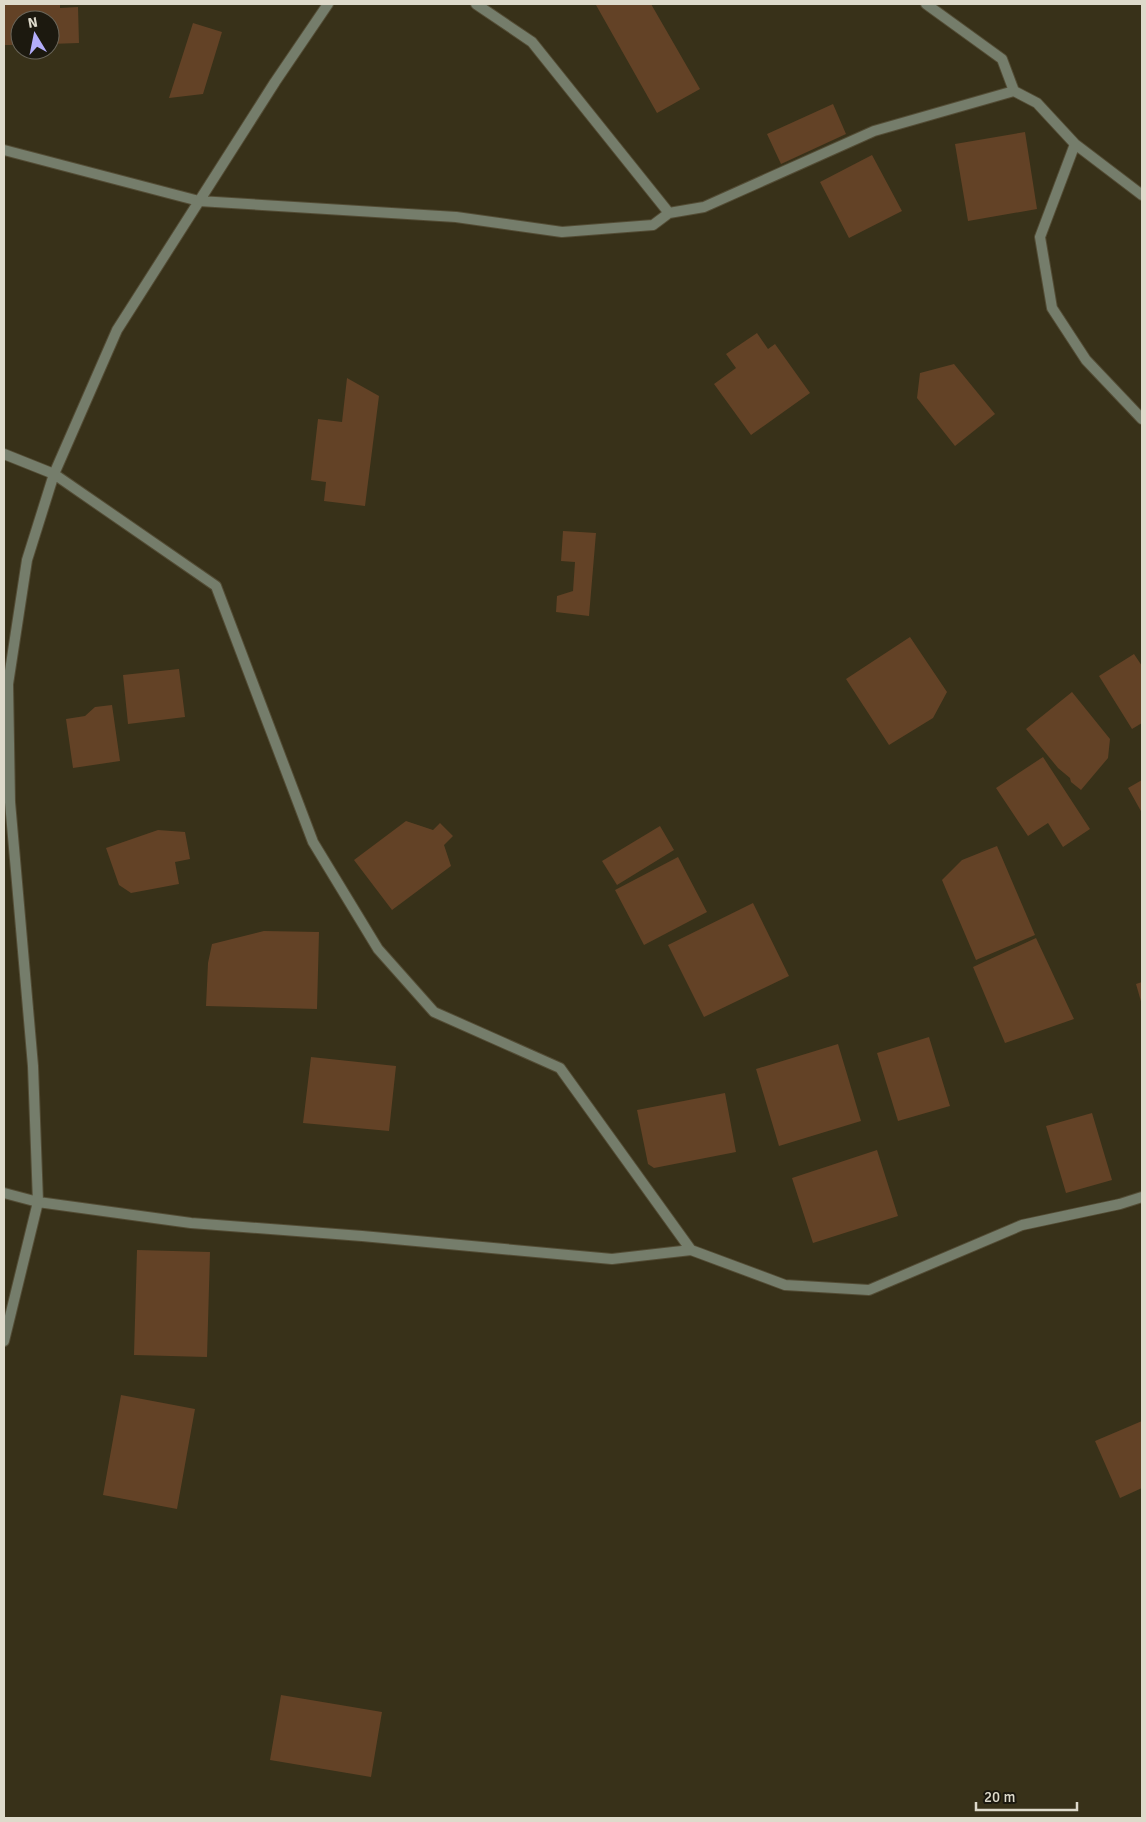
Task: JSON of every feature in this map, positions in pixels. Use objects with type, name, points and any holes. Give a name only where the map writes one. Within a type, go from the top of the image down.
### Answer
[{"type":"street","points":[[4,1342],[38,1202],[33,1066],[10,802],[8,684],[27,560],[54,474],[117,330],[275,82],[328,4]]},
{"type":"street","points":[[476,4],[532,42],[669,213]]},
{"type":"street","points":[[926,4],[1002,59],[1014,91],[1037,103],[1075,144],[1142,195]]},
{"type":"street","points":[[4,150],[199,202],[456,217],[562,232],[653,225],[669,213],[704,207],[874,131],[1014,91]]},
{"type":"street","points":[[1075,144],[1040,238],[1052,308],[1086,360],[1142,419]]},
{"type":"street","points":[[4,454],[54,474],[216,586],[313,842],[378,949],[434,1012],[560,1068],[691,1250]]},
{"type":"street","points":[[4,1193],[38,1202],[191,1223],[362,1236],[612,1259],[691,1250],[785,1285],[869,1290],[1022,1225],[1120,1204],[1142,1197]]},
{"type":"building","points":[[4,4],[60,4],[60,8],[78,7],[79,43],[60,44],[60,10],[10,10],[10,45],[4,45]]},
{"type":"building","points":[[651,4],[700,89],[657,113],[596,5]]},
{"type":"building","points":[[193,23],[222,32],[203,94],[169,98]]},
{"type":"building","points":[[833,104],[846,134],[781,164],[767,134]]},
{"type":"building","points":[[1025,132],[1037,209],[968,221],[955,144]]},
{"type":"building","points":[[872,155],[902,211],[849,238],[820,182]]},
{"type":"building","points":[[757,333],[768,349],[775,344],[810,393],[751,435],[714,384],[736,368],[726,354]]},
{"type":"building","points":[[954,364],[995,414],[955,446],[917,398],[920,373]]},
{"type":"building","points":[[347,378],[379,396],[365,506],[324,501],[326,482],[311,480],[318,419],[342,422]]},
{"type":"building","points":[[563,531],[596,533],[589,616],[556,612],[557,596],[573,591],[575,562],[561,561]]},
{"type":"building","points":[[910,637],[947,692],[933,718],[889,745],[846,679]]},
{"type":"building","points":[[1134,654],[1142,666],[1142,723],[1132,729],[1099,676]]},
{"type":"building","points":[[179,669],[185,717],[128,724],[123,675]]},
{"type":"building","points":[[1072,692],[1110,739],[1108,758],[1081,790],[1058,768],[1026,729]]},
{"type":"building","points":[[112,705],[120,761],[73,768],[66,719],[85,716],[95,707]]},
{"type":"building","points":[[1043,757],[1090,829],[1063,847],[1048,823],[1028,836],[996,788]]},
{"type":"building","points":[[1142,780],[1142,813],[1128,788]]},
{"type":"building","points":[[406,821],[433,830],[440,823],[453,836],[444,845],[451,866],[392,910],[354,860]]},
{"type":"building","points":[[660,826],[674,850],[617,885],[602,861]]},
{"type":"building","points":[[158,830],[185,832],[190,859],[175,862],[179,884],[131,893],[119,885],[106,848]]},
{"type":"building","points":[[997,846],[1035,935],[976,960],[942,880],[962,860]]},
{"type":"building","points":[[678,857],[707,912],[644,945],[615,890]]},
{"type":"building","points":[[753,903],[789,976],[704,1017],[668,945]]},
{"type":"building","points":[[264,931],[319,932],[317,1009],[206,1006],[208,963],[212,944]]},
{"type":"building","points":[[1036,938],[1074,1019],[1005,1043],[973,967]]},
{"type":"building","points":[[1142,982],[1142,1005],[1136,984]]},
{"type":"building","points":[[929,1037],[950,1106],[898,1121],[877,1053]]},
{"type":"building","points":[[838,1044],[861,1121],[779,1146],[756,1069]]},
{"type":"building","points":[[311,1057],[396,1066],[389,1131],[303,1123]]},
{"type":"building","points":[[725,1093],[736,1152],[654,1168],[648,1164],[637,1110]]},
{"type":"building","points":[[1092,1113],[1112,1180],[1066,1193],[1046,1126]]},
{"type":"building","points":[[877,1150],[898,1216],[813,1243],[792,1178]]},
{"type":"building","points":[[137,1250],[210,1252],[207,1357],[134,1355]]},
{"type":"building","points":[[121,1395],[195,1409],[177,1509],[103,1495]]},
{"type":"building","points":[[1142,1421],[1142,1488],[1120,1498],[1095,1441]]},
{"type":"building","points":[[281,1695],[382,1712],[371,1777],[270,1760]]}]
